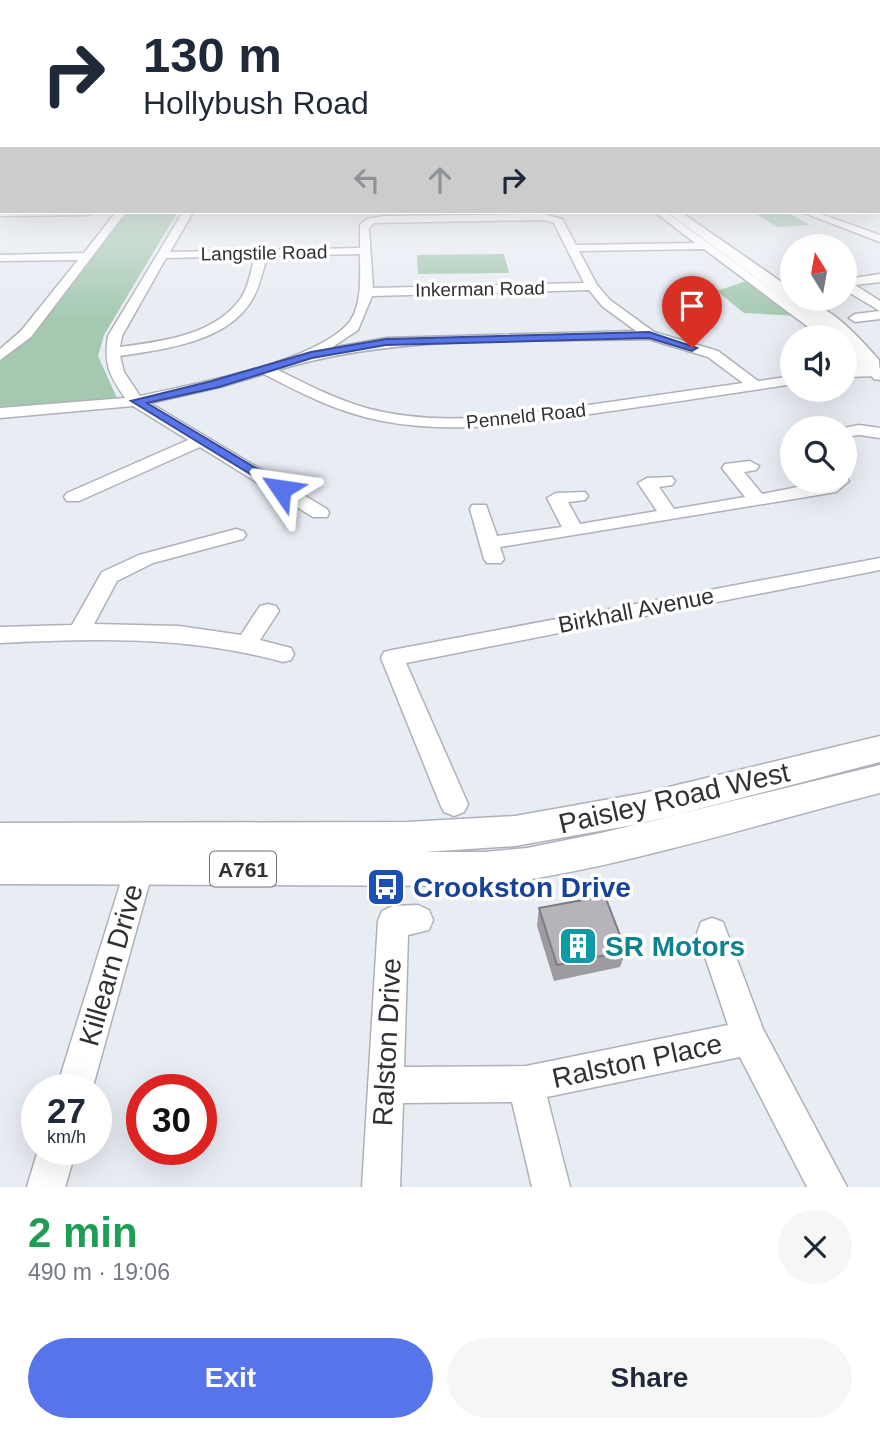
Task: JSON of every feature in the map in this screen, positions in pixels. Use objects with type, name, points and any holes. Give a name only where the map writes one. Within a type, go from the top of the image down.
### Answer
[{"type":"main road","points":[[676,214],[780,287]]},
{"type":"main road","points":[[689,214],[780,276]]},
{"type":"main road","points":[[814,312],[840,331],[875,372]]},
{"type":"main road","points":[[830,312],[880,351]]},
{"type":"main road","name":"Paisley Road West","points":[[143,854],[485,869],[560,858],[633,825],[880,750]]},
{"type":"main road","name":"Paisley Road West","points":[[460,819],[550,826],[633,825],[880,779]]},
{"type":"main road","name":"A761","points":[[0,869],[143,854],[407,838],[460,819]]},
{"type":"main road","name":"A761","points":[[0,839],[143,854]]},
{"type":"street","points":[[0,356],[26,334],[119,214]]},
{"type":"street","points":[[187,214],[115,336],[111,354],[116,375],[136,401],[320,513]]},
{"type":"street","points":[[663,214],[814,325]]},
{"type":"street","points":[[817,214],[877,237]]},
{"type":"street","points":[[311,355],[353,327],[367,292],[364,226],[371,221],[456,215],[544,217],[558,221],[592,286],[606,303],[649,335]]},
{"type":"street","points":[[574,248],[707,246]]},
{"type":"street","name":"Langstile Road","points":[[162,255],[367,251]]},
{"type":"street","points":[[111,354],[177,341],[233,316],[248,298],[262,254]]},
{"type":"street","points":[[0,258],[86,256]]},
{"type":"street","points":[[880,278],[852,282],[848,286],[880,307]]},
{"type":"street","name":"Inkerman Road","points":[[367,292],[592,286]]},
{"type":"street","points":[[855,318],[880,315]]},
{"type":"street","points":[[0,412],[44,411],[136,401],[215,384],[311,355],[386,342],[649,335],[713,354],[755,385]]},
{"type":"street","points":[[857,359],[875,372]]},
{"type":"street","name":"Penneld Road","points":[[266,369],[309,391],[365,412],[458,423],[503,422],[780,382]]},
{"type":"street","points":[[857,373],[875,372]]},
{"type":"street","points":[[857,430],[880,433]]},
{"type":"street","points":[[73,497],[201,440]]},
{"type":"street","points":[[750,466],[731,468],[757,499]]},
{"type":"street","points":[[666,481],[647,482],[670,516]]},
{"type":"street","points":[[479,509],[492,551],[573,531],[797,493]]},
{"type":"street","points":[[573,531],[556,498],[579,496]]},
{"type":"street","points":[[79,632],[101,587],[109,577],[146,559],[236,534]]},
{"type":"street","name":"Birkhall Avenue","points":[[460,819],[392,658],[880,564]]},
{"type":"street","points":[[247,643],[268,611]]},
{"type":"street","points":[[0,635],[79,632],[213,638],[247,643],[283,654]]},
{"type":"street","name":"Killearn Drive","points":[[79,1074],[143,854]]},
{"type":"street","name":"Ralston Drive","points":[[381,1187],[393,921],[418,920]]},
{"type":"street","name":"Ralston Place","points":[[712,933],[749,1038],[828,1187]]},
{"type":"street","name":"Ralston Place","points":[[385,1085],[526,1084],[749,1038]]},
{"type":"street","name":"Ralston Place","points":[[526,1084],[551,1187]]},
{"type":"street","points":[[46,1187],[53,1165]]},
{"type":"green space","points":[[125,214],[176,214],[104,335],[98,356],[117,398],[0,408],[0,362],[33,334]]},
{"type":"green space","points":[[756,214],[791,214],[810,225],[778,227]]},
{"type":"green space","points":[[504,254],[509,273],[418,274],[417,255]]},
{"type":"green space","points":[[752,279],[780,301],[780,312],[794,312],[799,316],[744,313],[717,291]]},
{"type":"building","name":"SR Motors","points":[[605,896],[626,951],[557,965],[539,908]]},
{"type":"place","name":"Crookston Drive","points":[[386,887]]},
{"type":"place","name":"SR Motors","points":[[578,946]]},
{"type":"route","points":[[281,489],[136,401],[215,384],[311,355],[386,342],[649,335],[692,348]]}]
